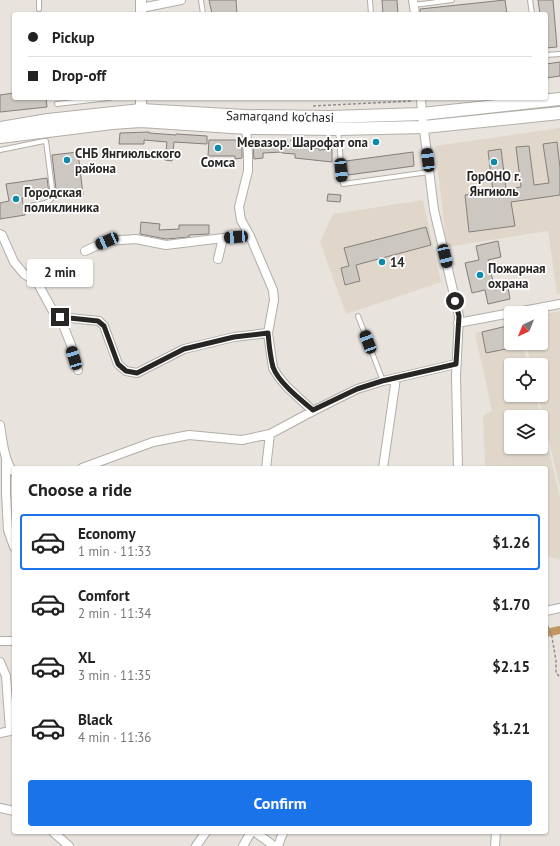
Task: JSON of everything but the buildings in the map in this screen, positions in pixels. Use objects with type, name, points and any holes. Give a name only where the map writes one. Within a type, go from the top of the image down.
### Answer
[{"type":"main road","name":"Samarqand ko'chasi","points":[[246,122],[422,114],[560,99]]},
{"type":"main road","name":"Samarqand ko'chasi","points":[[0,137],[112,123],[141,110]]},
{"type":"main road","name":"Samarqand ko'chasi","points":[[0,128],[48,120],[141,110],[246,122],[338,130],[424,127],[560,113]]},
{"type":"street","points":[[141,7],[181,0]]},
{"type":"street","points":[[414,2],[415,12]]},
{"type":"street","points":[[421,100],[434,210],[459,316],[456,364],[458,466]]},
{"type":"street","points":[[246,122],[248,171],[239,207],[242,220],[273,290],[274,300],[268,333],[273,368],[287,387],[313,410]]},
{"type":"street","points":[[0,234],[2,235],[14,262],[24,274],[37,282],[54,313],[60,317],[98,321],[104,326],[118,364],[126,371],[137,373],[184,349],[234,337],[268,333]]},
{"type":"street","points":[[85,251],[107,241],[136,238],[166,245],[250,236]]},
{"type":"street","points":[[218,259],[223,238]]},
{"type":"street","points":[[548,306],[560,304]]},
{"type":"street","points":[[458,323],[504,314]]},
{"type":"street","points":[[60,317],[71,345],[78,370]]},
{"type":"street","points":[[87,466],[160,440],[188,436],[242,440],[270,434],[313,410],[357,389],[382,381],[456,364]]},
{"type":"street","points":[[382,466],[396,378]]},
{"type":"street","points":[[0,425],[6,458],[8,530],[12,541]]},
{"type":"street","points":[[266,466],[270,434]]},
{"type":"street","points":[[6,458],[12,471]]},
{"type":"street","points":[[548,611],[560,608]]},
{"type":"street","points":[[0,641],[12,641]]},
{"type":"street","points":[[0,662],[6,676],[10,731],[0,733]]},
{"type":"street","points":[[0,808],[12,811]]},
{"type":"street","points":[[55,834],[69,846]]},
{"type":"street","points":[[196,846],[203,834]]},
{"type":"street","points":[[243,846],[250,834]]},
{"type":"street","points":[[258,834],[274,846]]},
{"type":"street","points":[[278,846],[283,834]]},
{"type":"street","points":[[495,846],[496,834]]},
{"type":"lane","points":[[39,0],[39,9]]},
{"type":"lane","points":[[202,0],[203,12]]},
{"type":"lane","points":[[370,0],[371,12]]},
{"type":"lane","points":[[414,2],[452,0]]},
{"type":"lane","points":[[530,0],[532,12]]},
{"type":"lane","points":[[548,55],[560,54]]},
{"type":"lane","points":[[57,104],[92,100]]},
{"type":"lane","points":[[338,130],[343,184],[429,172]]},
{"type":"lane","points":[[0,150],[46,141],[53,196],[52,200],[48,202],[33,205]]},
{"type":"lane","points":[[358,316],[382,381]]},
{"type":"path","points":[[311,106],[405,100]]},
{"type":"path","points":[[548,627],[552,637],[556,661],[556,673],[560,677]]},
{"type":"shaded area","points":[[560,128],[560,294],[557,294],[548,231],[447,247],[435,146]]},
{"type":"shaded area","name":"14","points":[[423,200],[441,282],[346,314],[320,242],[333,214]]},
{"type":"shaded area","points":[[560,311],[560,487],[548,437],[548,410],[542,410],[540,402],[548,402],[548,358],[529,358],[528,350],[548,350],[548,314]]},
{"type":"shaded area","points":[[504,327],[504,350],[525,350],[526,358],[504,358],[504,402],[538,402],[539,410],[504,410],[504,454],[548,454],[548,447],[560,497],[560,560],[548,557],[548,466],[485,466],[483,416],[492,411],[475,333]]},
{"type":"waterway","points":[[548,633],[560,630]]},
{"type":"place","name":"Мевазор. Шарофат опа","points":[[376,142]]},
{"type":"place","name":"Сомса","points":[[218,148]]},
{"type":"place","name":"СНБ Янгиюльского района","points":[[67,160]]},
{"type":"place","name":"ГорОНО г. Янгиюль","points":[[494,162]]},
{"type":"place","name":"Городская поликлиника","points":[[16,199]]},
{"type":"place","name":"14","points":[[382,262]]},
{"type":"place","name":"Пожарная охрана","points":[[480,275]]},
{"type":"route","points":[[60,317],[98,321],[104,326],[118,364],[126,371],[137,373],[184,349],[234,337],[268,333],[273,368],[287,387],[313,410],[357,389],[382,381],[456,364],[459,316],[455,301]]}]
